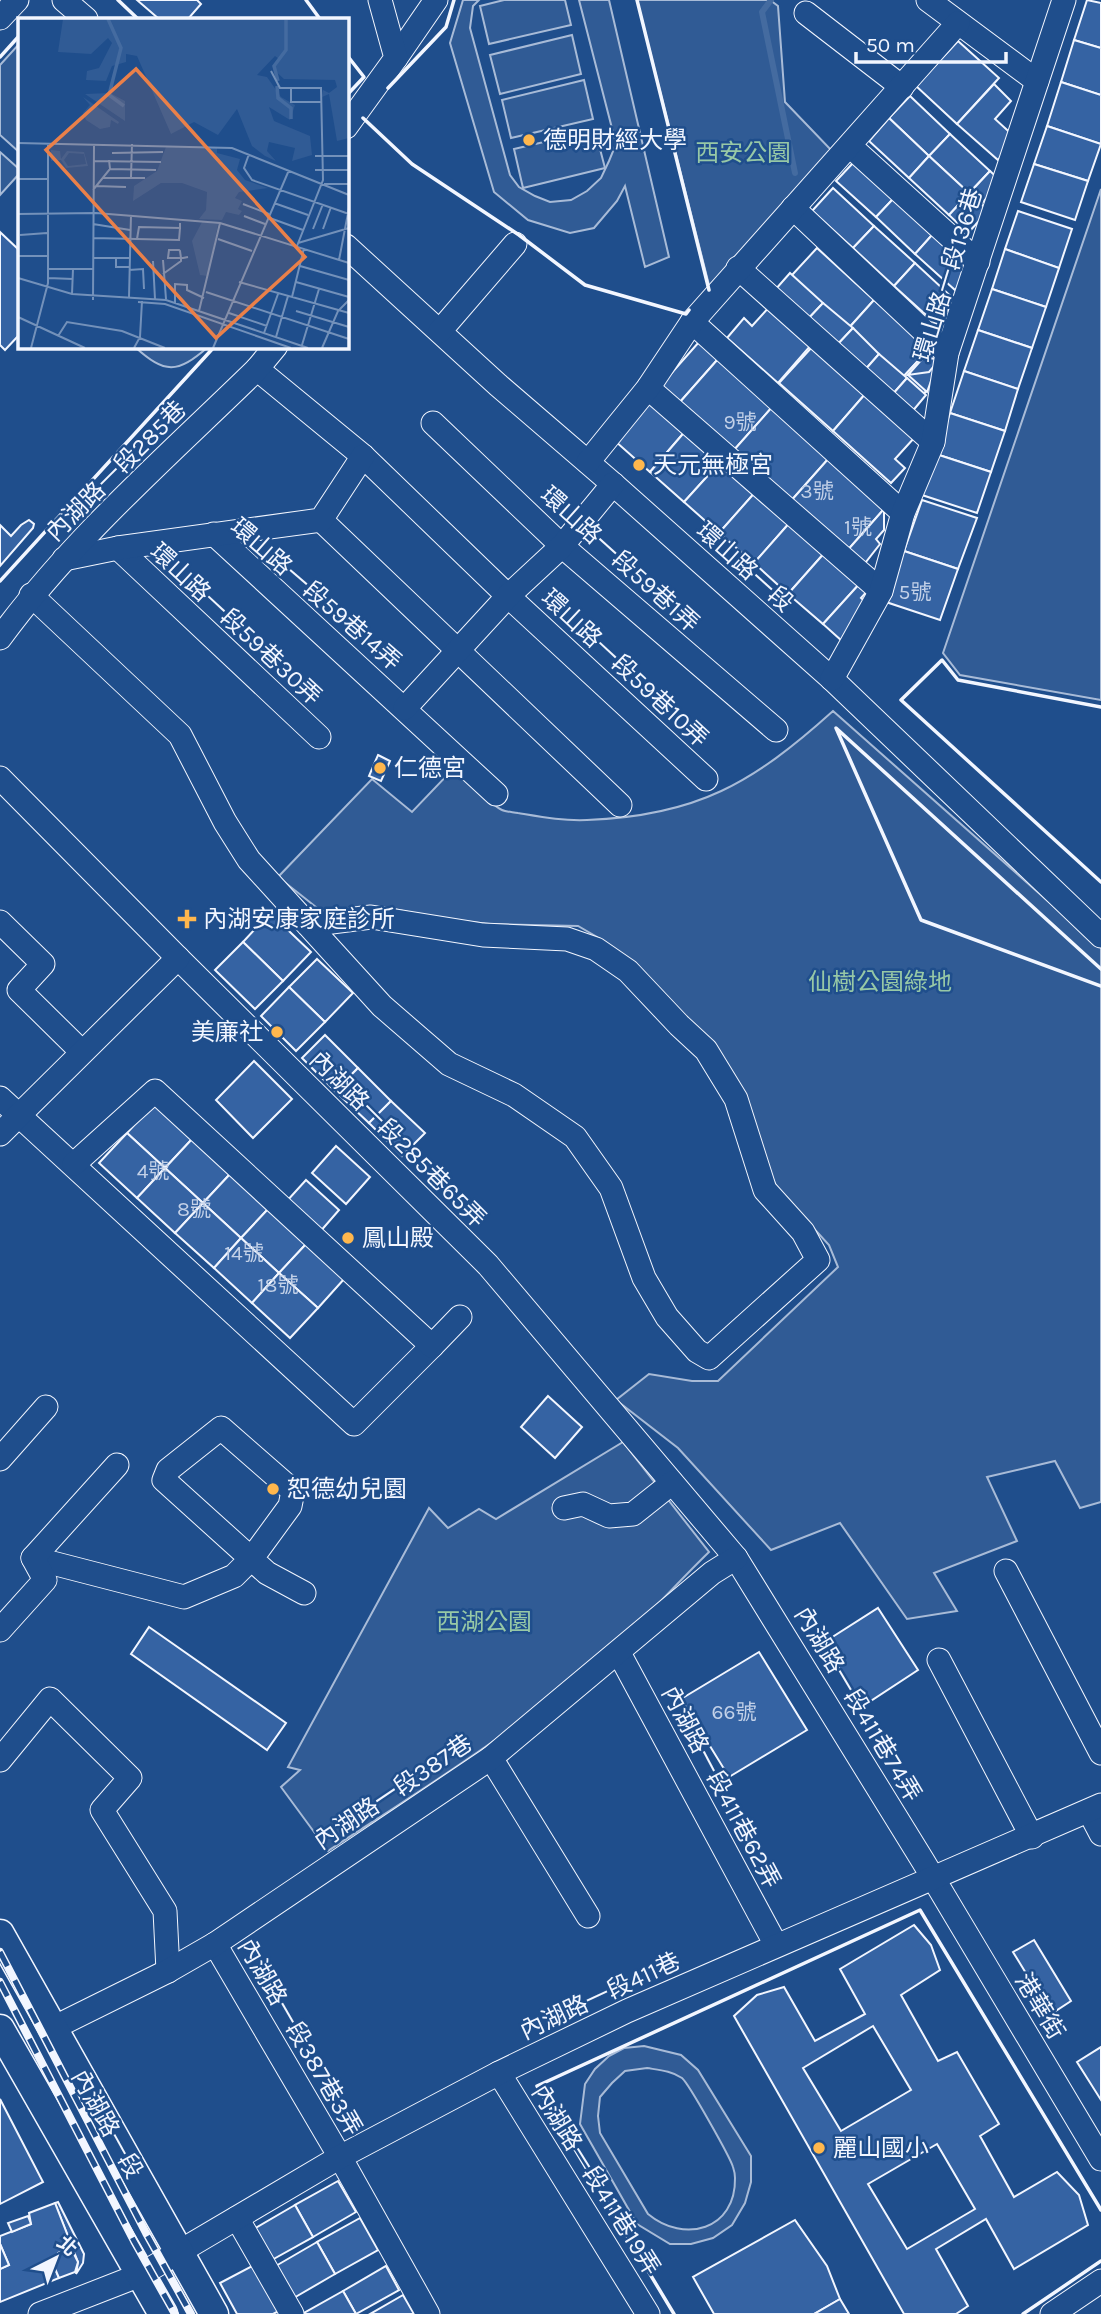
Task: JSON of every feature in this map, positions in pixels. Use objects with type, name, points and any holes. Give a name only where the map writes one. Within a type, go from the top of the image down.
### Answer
[{"type":"main road","name":"內湖路一段","points":[[0,1934],[214,2314]]},
{"type":"main road","name":"內湖路一段","points":[[0,2029],[163,2314]]},
{"type":"street","points":[[0,18],[17,0]]},
{"type":"street","points":[[64,0],[85,18]]},
{"type":"street","points":[[380,0],[396,58]]},
{"type":"street","points":[[348,124],[436,0]]},
{"type":"street","points":[[928,0],[1037,81]]},
{"type":"street","name":"環山路一段136巷","points":[[832,679],[881,591],[903,513],[933,442],[947,353],[1061,2]]},
{"type":"street","points":[[806,13],[902,87]]},
{"type":"street","points":[[588,462],[648,388],[692,322],[958,23]]},
{"type":"street","points":[[850,145],[978,262]]},
{"type":"street","points":[[793,208],[947,353]]},
{"type":"street","points":[[440,331],[515,244]]},
{"type":"street","name":"環山路一段","points":[[350,255],[440,331],[832,679],[1101,936]]},
{"type":"street","points":[[738,268],[933,442]]},
{"type":"street","points":[[692,322],[903,513]]},
{"type":"street","name":"內湖路一段285巷","points":[[0,638],[31,595],[64,559],[257,369],[274,348]]},
{"type":"street","name":"環山路一段59巷10弄","points":[[257,369],[363,456],[508,596],[706,779]]},
{"type":"street","points":[[648,388],[881,591]]},
{"type":"street","name":"環山路一段59巷1弄","points":[[433,423],[562,545],[776,730]]},
{"type":"street","points":[[215,534],[321,520],[363,456]]},
{"type":"street","points":[[405,708],[508,596],[562,545],[613,484]]},
{"type":"street","points":[[321,520],[620,804]]},
{"type":"street","name":"環山路一段59巷14弄","points":[[64,559],[215,534],[496,794]]},
{"type":"street","name":"環山路一段59巷30弄","points":[[118,548],[319,737]]},
{"type":"street","points":[[31,595],[180,735],[225,822],[249,860],[308,925],[382,1006],[449,1064],[514,1095],[575,1136],[611,1188],[644,1278],[667,1317],[697,1351],[709,1358],[818,1260],[803,1232],[765,1190],[736,1099],[706,1050],[628,971],[596,949],[568,939],[483,935],[371,917],[308,925]]},
{"type":"street","name":"內湖路一段285巷65弄","points":[[0,778],[488,1265],[736,1558]]},
{"type":"street","points":[[0,922],[43,964],[19,990],[82,1052]]},
{"type":"street","points":[[0,1134],[178,958]]},
{"type":"street","points":[[74,1164],[155,1091],[432,1346]]},
{"type":"street","points":[[0,1098],[354,1424],[460,1317]]},
{"type":"street","points":[[0,1459],[46,1407]]},
{"type":"street","points":[[33,1558],[184,1597],[234,1576],[252,1558],[290,1506],[293,1491],[221,1429],[168,1470],[164,1480],[252,1558],[267,1573],[304,1593]]},
{"type":"street","points":[[33,1558],[117,1465]]},
{"type":"street","points":[[564,1508],[583,1504],[609,1516],[633,1514],[672,1483]]},
{"type":"street","points":[[0,1629],[45,1580],[33,1558]]},
{"type":"street","name":"內湖路一段387巷","points":[[52,2028],[168,1971],[215,1944],[491,1758],[712,1573],[736,1558]]},
{"type":"street","name":"內湖路一段411巷74弄","points":[[736,1558],[932,1879]]},
{"type":"street","points":[[1006,1571],[1101,1753]]},
{"type":"street","name":"內湖路一段411巷62弄","points":[[619,1653],[776,1945]]},
{"type":"street","points":[[939,1660],[1032,1837]]},
{"type":"street","points":[[0,1760],[50,1699],[130,1778],[102,1810],[165,1911],[168,1971]]},
{"type":"street","points":[[491,1758],[588,1916]]},
{"type":"street","points":[[1095,1808],[1101,1833]]},
{"type":"street","name":"內湖路一段411巷","points":[[40,2314],[140,2275],[340,2157],[499,2073],[627,2011],[1095,1808]]},
{"type":"street","name":"港華街","points":[[932,1879],[1101,2159]]},
{"type":"street","name":"內湖路一段387巷3弄","points":[[215,1944],[428,2314]]},
{"type":"street","name":"內湖路一段411巷19弄","points":[[499,2073],[648,2314]]},
{"type":"street","points":[[237,2218],[292,2314]]},
{"type":"street","points":[[1052,2314],[1101,2281]]},
{"type":"green space","points":[[463,0],[479,0],[473,6],[470,28],[510,175],[519,187],[550,202],[571,200],[587,191],[601,178],[616,144],[579,0],[609,0],[669,257],[645,267],[625,186],[617,201],[594,228],[570,233],[528,220],[494,192],[450,43]]},
{"type":"green space","points":[[504,0],[565,0],[571,25],[489,44],[480,6]]},
{"type":"green space","name":"西安公園","points":[[637,0],[770,0],[778,6],[785,102],[833,152],[710,289]]},
{"type":"green space","points":[[572,35],[581,74],[500,94],[490,55]]},
{"type":"green space","points":[[18,45],[18,151],[0,135],[0,65]]},
{"type":"green space","points":[[584,80],[593,119],[511,138],[502,100]]},
{"type":"green space","points":[[595,130],[605,168],[523,188],[514,149]]},
{"type":"green space","points":[[0,152],[18,168],[18,175],[0,195]]},
{"type":"green space","points":[[1101,189],[1101,700],[960,675],[943,653]]},
{"type":"green space","points":[[136,348],[207,348],[179,366],[163,366]]},
{"type":"green space","name":"仙樹公園綠地","points":[[833,711],[1101,948],[1101,1502],[1080,1508],[1055,1461],[987,1477],[1017,1541],[934,1573],[957,1611],[907,1619],[840,1523],[771,1550],[678,1448],[616,1400],[649,1374],[692,1381],[718,1381],[838,1267],[829,1245],[777,1188],[757,1144],[741,1091],[597,937],[578,926],[490,924],[442,919],[394,909],[321,911],[278,877],[372,779],[412,812],[453,769],[504,811],[569,820],[626,817],[692,803],[721,791],[776,758]]},
{"type":"green space","name":"西湖公園","points":[[623,1442],[709,1552],[618,1643],[549,1700],[477,1753],[328,1851],[281,1787],[300,1770],[288,1767],[429,1508],[448,1528],[479,1509],[496,1519]]},
{"type":"green space","points":[[644,2046],[681,2055],[698,2070],[751,2156],[751,2182],[745,2203],[732,2225],[713,2238],[691,2244],[670,2244],[637,2224],[580,2124],[585,2084],[595,2069],[609,2056],[624,2048]],"holes":[[[647,2068],[670,2072],[682,2078],[733,2167],[733,2196],[727,2210],[705,2227],[692,2230],[677,2228],[648,2214],[600,2133],[600,2097],[625,2071]]]},
{"type":"building","points":[[137,0],[197,0],[201,4],[189,18],[158,18]]},
{"type":"building","points":[[1087,0],[1101,3],[1101,48],[1074,40]]},
{"type":"building","points":[[1074,40],[1101,48],[1101,95],[1061,82]]},
{"type":"building","points":[[958,41],[999,78],[957,124],[916,86]]},
{"type":"building","points":[[1061,82],[1101,95],[1101,144],[1047,126]]},
{"type":"building","points":[[994,84],[1011,101],[995,119],[1017,139],[998,160],[957,124]]},
{"type":"building","points":[[910,96],[950,134],[929,156],[889,118]]},
{"type":"building","points":[[889,118],[929,156],[909,178],[869,141]]},
{"type":"building","points":[[1047,126],[1101,144],[1088,181],[1034,164]]},
{"type":"building","points":[[950,134],[990,171],[969,193],[929,156]]},
{"type":"building","points":[[929,156],[969,193],[949,215],[909,178]]},
{"type":"building","points":[[853,163],[893,199],[876,217],[836,181]]},
{"type":"building","points":[[1034,164],[1088,181],[1075,220],[1021,202]]},
{"type":"building","points":[[990,171],[1002,182],[981,204],[988,211],[968,233],[949,215]]},
{"type":"building","points":[[833,188],[874,226],[853,248],[812,211]]},
{"type":"building","points":[[893,199],[932,235],[915,254],[876,217]]},
{"type":"building","points":[[1018,211],[1072,229],[1059,268],[1005,249]]},
{"type":"building","points":[[874,226],[915,263],[894,286],[853,248]]},
{"type":"building","points":[[0,232],[18,249],[18,336],[5,350],[0,345]]},
{"type":"building","points":[[932,235],[972,271],[955,290],[915,254]]},
{"type":"building","points":[[817,248],[874,300],[838,340],[780,288]]},
{"type":"building","points":[[1005,249],[1059,268],[1046,307],[992,289]]},
{"type":"building","points":[[915,263],[956,301],[936,324],[894,286]]},
{"type":"building","points":[[790,273],[823,303],[807,320],[775,290]]},
{"type":"building","points":[[992,289],[1046,307],[1032,348],[978,330]]},
{"type":"building","points":[[874,300],[929,349],[892,389],[838,340]]},
{"type":"building","points":[[823,303],[853,328],[837,345],[807,320]]},
{"type":"building","points":[[770,306],[812,344],[778,383],[727,338],[744,318],[752,326]]},
{"type":"building","points":[[853,328],[879,354],[864,371],[837,345]]},
{"type":"building","points":[[978,330],[1032,348],[1018,389],[964,371]]},
{"type":"building","points":[[699,342],[718,359],[680,402],[661,385]]},
{"type":"building","points":[[813,346],[866,393],[833,431],[779,383]]},
{"type":"building","points":[[929,349],[940,359],[929,372],[928,389],[912,407],[892,389]]},
{"type":"building","points":[[879,354],[907,378],[892,395],[864,371]]},
{"type":"building","points":[[923,358],[935,370],[927,392],[908,375]]},
{"type":"building","points":[[923,358],[940,359],[929,372],[908,375]]},
{"type":"building","points":[[718,359],[773,406],[734,450],[680,402]]},
{"type":"building","points":[[964,371],[1018,389],[1005,431],[950,413]]},
{"type":"building","points":[[907,378],[926,395],[911,413],[892,395]]},
{"type":"building","points":[[866,393],[915,437],[895,459],[905,468],[891,483],[833,431]]},
{"type":"building","points":[[653,397],[688,428],[650,472],[615,441]]},
{"type":"building","points":[[773,406],[829,458],[790,502],[734,450]]},
{"type":"building","points":[[950,413],[1005,431],[991,472],[936,454]]},
{"type":"building","points":[[688,428],[723,459],[684,502],[650,472]]},
{"type":"building","points":[[936,454],[991,472],[977,513],[922,495]]},
{"type":"building","points":[[829,458],[884,509],[846,552],[790,502]]},
{"type":"building","points":[[723,459],[758,489],[719,533],[684,502]]},
{"type":"building","points":[[758,489],[792,520],[754,563],[719,533]]},
{"type":"building","points":[[922,500],[977,518],[958,569],[904,551]]},
{"type":"building","points":[[884,509],[884,530],[876,539],[880,544],[862,567],[846,552]]},
{"type":"building","points":[[29,520],[34,524],[33,528],[0,566],[0,525],[11,536]]},
{"type":"building","points":[[792,520],[827,550],[788,594],[754,563]]},
{"type":"building","points":[[827,550],[862,581],[823,624],[788,594]]},
{"type":"building","points":[[904,551],[958,569],[940,620],[886,602]]},
{"type":"building","points":[[862,581],[870,588],[861,598],[871,607],[842,641],[823,624]]},
{"type":"building","name":"仁德宮","points":[[378,755],[390,761],[381,781],[369,776]]},
{"type":"building","points":[[270,913],[311,952],[283,981],[243,942]]},
{"type":"building","points":[[243,942],[283,981],[255,1009],[215,970]]},
{"type":"building","points":[[317,959],[353,993],[325,1022],[289,987]]},
{"type":"building","points":[[289,987],[325,1022],[296,1051],[261,1016]]},
{"type":"building","points":[[325,1035],[358,1068],[335,1091],[302,1058]]},
{"type":"building","points":[[254,1061],[292,1099],[253,1138],[216,1100]]},
{"type":"building","points":[[358,1068],[391,1101],[369,1123],[335,1091]]},
{"type":"building","points":[[391,1101],[425,1133],[402,1156],[369,1123]]},
{"type":"building","points":[[154,1103],[193,1138],[165,1168],[127,1133]]},
{"type":"building","points":[[127,1133],[165,1168],[137,1198],[99,1163]]},
{"type":"building","points":[[193,1138],[231,1173],[203,1203],[165,1168]]},
{"type":"building","points":[[336,1146],[370,1177],[346,1204],[312,1173]]},
{"type":"building","points":[[165,1168],[203,1203],[175,1233],[137,1198]]},
{"type":"building","points":[[231,1173],[269,1208],[241,1238],[203,1203]]},
{"type":"building","points":[[306,1180],[339,1210],[319,1233],[286,1202]]},
{"type":"building","points":[[203,1203],[241,1238],[214,1268],[175,1233]]},
{"type":"building","points":[[269,1208],[307,1243],[279,1273],[241,1238]]},
{"type":"building","points":[[241,1238],[279,1273],[252,1303],[214,1268]]},
{"type":"building","points":[[307,1243],[345,1278],[318,1308],[279,1273]]},
{"type":"building","points":[[279,1273],[318,1308],[290,1338],[252,1303]]},
{"type":"building","points":[[548,1396],[582,1427],[555,1458],[521,1427]]},
{"type":"building","points":[[878,1608],[918,1670],[863,1706],[823,1643]]},
{"type":"building","points":[[149,1627],[286,1723],[267,1750],[131,1654]]},
{"type":"building","points":[[759,1652],[807,1730],[729,1777],[681,1699]]},
{"type":"building","points":[[914,1925],[931,1945],[940,1970],[901,1995],[938,2061],[957,2052],[999,2124],[980,2136],[1014,2197],[1057,2172],[1079,2195],[1088,2225],[1014,2269],[986,2219],[936,2249],[968,2306],[956,2314],[904,2314],[734,2016],[757,1995],[784,1987],[815,2041],[865,2014],[840,1969]],"holes":[[[873,2026],[911,2090],[841,2131],[803,2068]],[[937,2144],[975,2209],[907,2249],[868,2184]]]},
{"type":"building","points":[[1034,1940],[1071,2001],[1051,2014],[1013,1952]]},
{"type":"building","points":[[1101,2047],[1101,2100],[1077,2062]]},
{"type":"building","points":[[0,2099],[43,2182],[0,2204]]},
{"type":"building","points":[[338,2181],[356,2212],[313,2237],[295,2205]]},
{"type":"building","points":[[58,2202],[84,2254],[83,2263],[76,2274],[78,2262],[55,2203]]},
{"type":"building","points":[[55,2203],[73,2249],[58,2253],[53,2264],[59,2278],[0,2302],[0,2269],[9,2265],[0,2244],[0,2236],[31,2224],[29,2213]]},
{"type":"building","points":[[295,2205],[313,2237],[270,2261],[252,2230]]},
{"type":"building","points":[[28,2216],[31,2224],[12,2232],[8,2223]]},
{"type":"building","points":[[360,2218],[378,2250],[335,2274],[317,2242]]},
{"type":"building","points":[[795,2220],[827,2266],[840,2299],[814,2314],[714,2314],[693,2277]]},
{"type":"building","points":[[317,2242],[335,2274],[292,2299],[274,2267]]},
{"type":"building","points":[[0,2244],[9,2265],[0,2269]]},
{"type":"building","points":[[71,2248],[78,2262],[75,2272],[59,2278],[53,2264],[58,2253]]},
{"type":"building","points":[[254,2265],[279,2311],[273,2314],[237,2314],[220,2283]]},
{"type":"building","points":[[386,2266],[399,2290],[356,2314],[343,2291]]},
{"type":"building","points":[[343,2291],[356,2314],[302,2314]]},
{"type":"building","points":[[403,2295],[414,2314],[370,2314]]},
{"type":"building","points":[[840,2299],[849,2314],[814,2314]]},
{"type":"waterway","points":[[771,0],[762,12],[795,173]]},
{"type":"railway","points":[[0,1952],[191,2314]]},
{"type":"railway","points":[[0,1982],[134,2241],[175,2314]]},
{"type":"wall","points":[[118,0],[137,18]]},
{"type":"wall","points":[[306,0],[319,18]]},
{"type":"wall","points":[[388,88],[446,27],[454,0]]},
{"type":"wall","points":[[637,0],[709,290]]},
{"type":"wall","points":[[0,57],[18,37]]},
{"type":"wall","points":[[348,57],[364,77],[348,94]]},
{"type":"wall","points":[[363,118],[412,164],[519,235],[585,285],[686,314],[689,310]]},
{"type":"wall","points":[[0,581],[213,348]]},
{"type":"wall","points":[[1101,707],[958,680],[942,660],[901,700],[1101,882]]},
{"type":"wall","points":[[1101,969],[836,728],[921,920],[1101,986]]},
{"type":"wall","points":[[674,2314],[537,2086],[920,1910],[1101,2210]]},
{"type":"wall","points":[[1023,2314],[1101,2261]]},
{"type":"place","name":"德明財經大學","points":[[529,140]]},
{"type":"place","name":"天元無極宮","points":[[639,465]]},
{"type":"place","name":"仁德宮","points":[[380,768]]},
{"type":"place","name":"內湖安康家庭診所","points":[[187,919]]},
{"type":"place","name":"美廉社","points":[[277,1032]]},
{"type":"place","name":"鳳山殿","points":[[348,1238]]},
{"type":"place","name":"恕德幼兒園","points":[[273,1489]]},
{"type":"place","name":"麗山國小","points":[[819,2148]]}]
